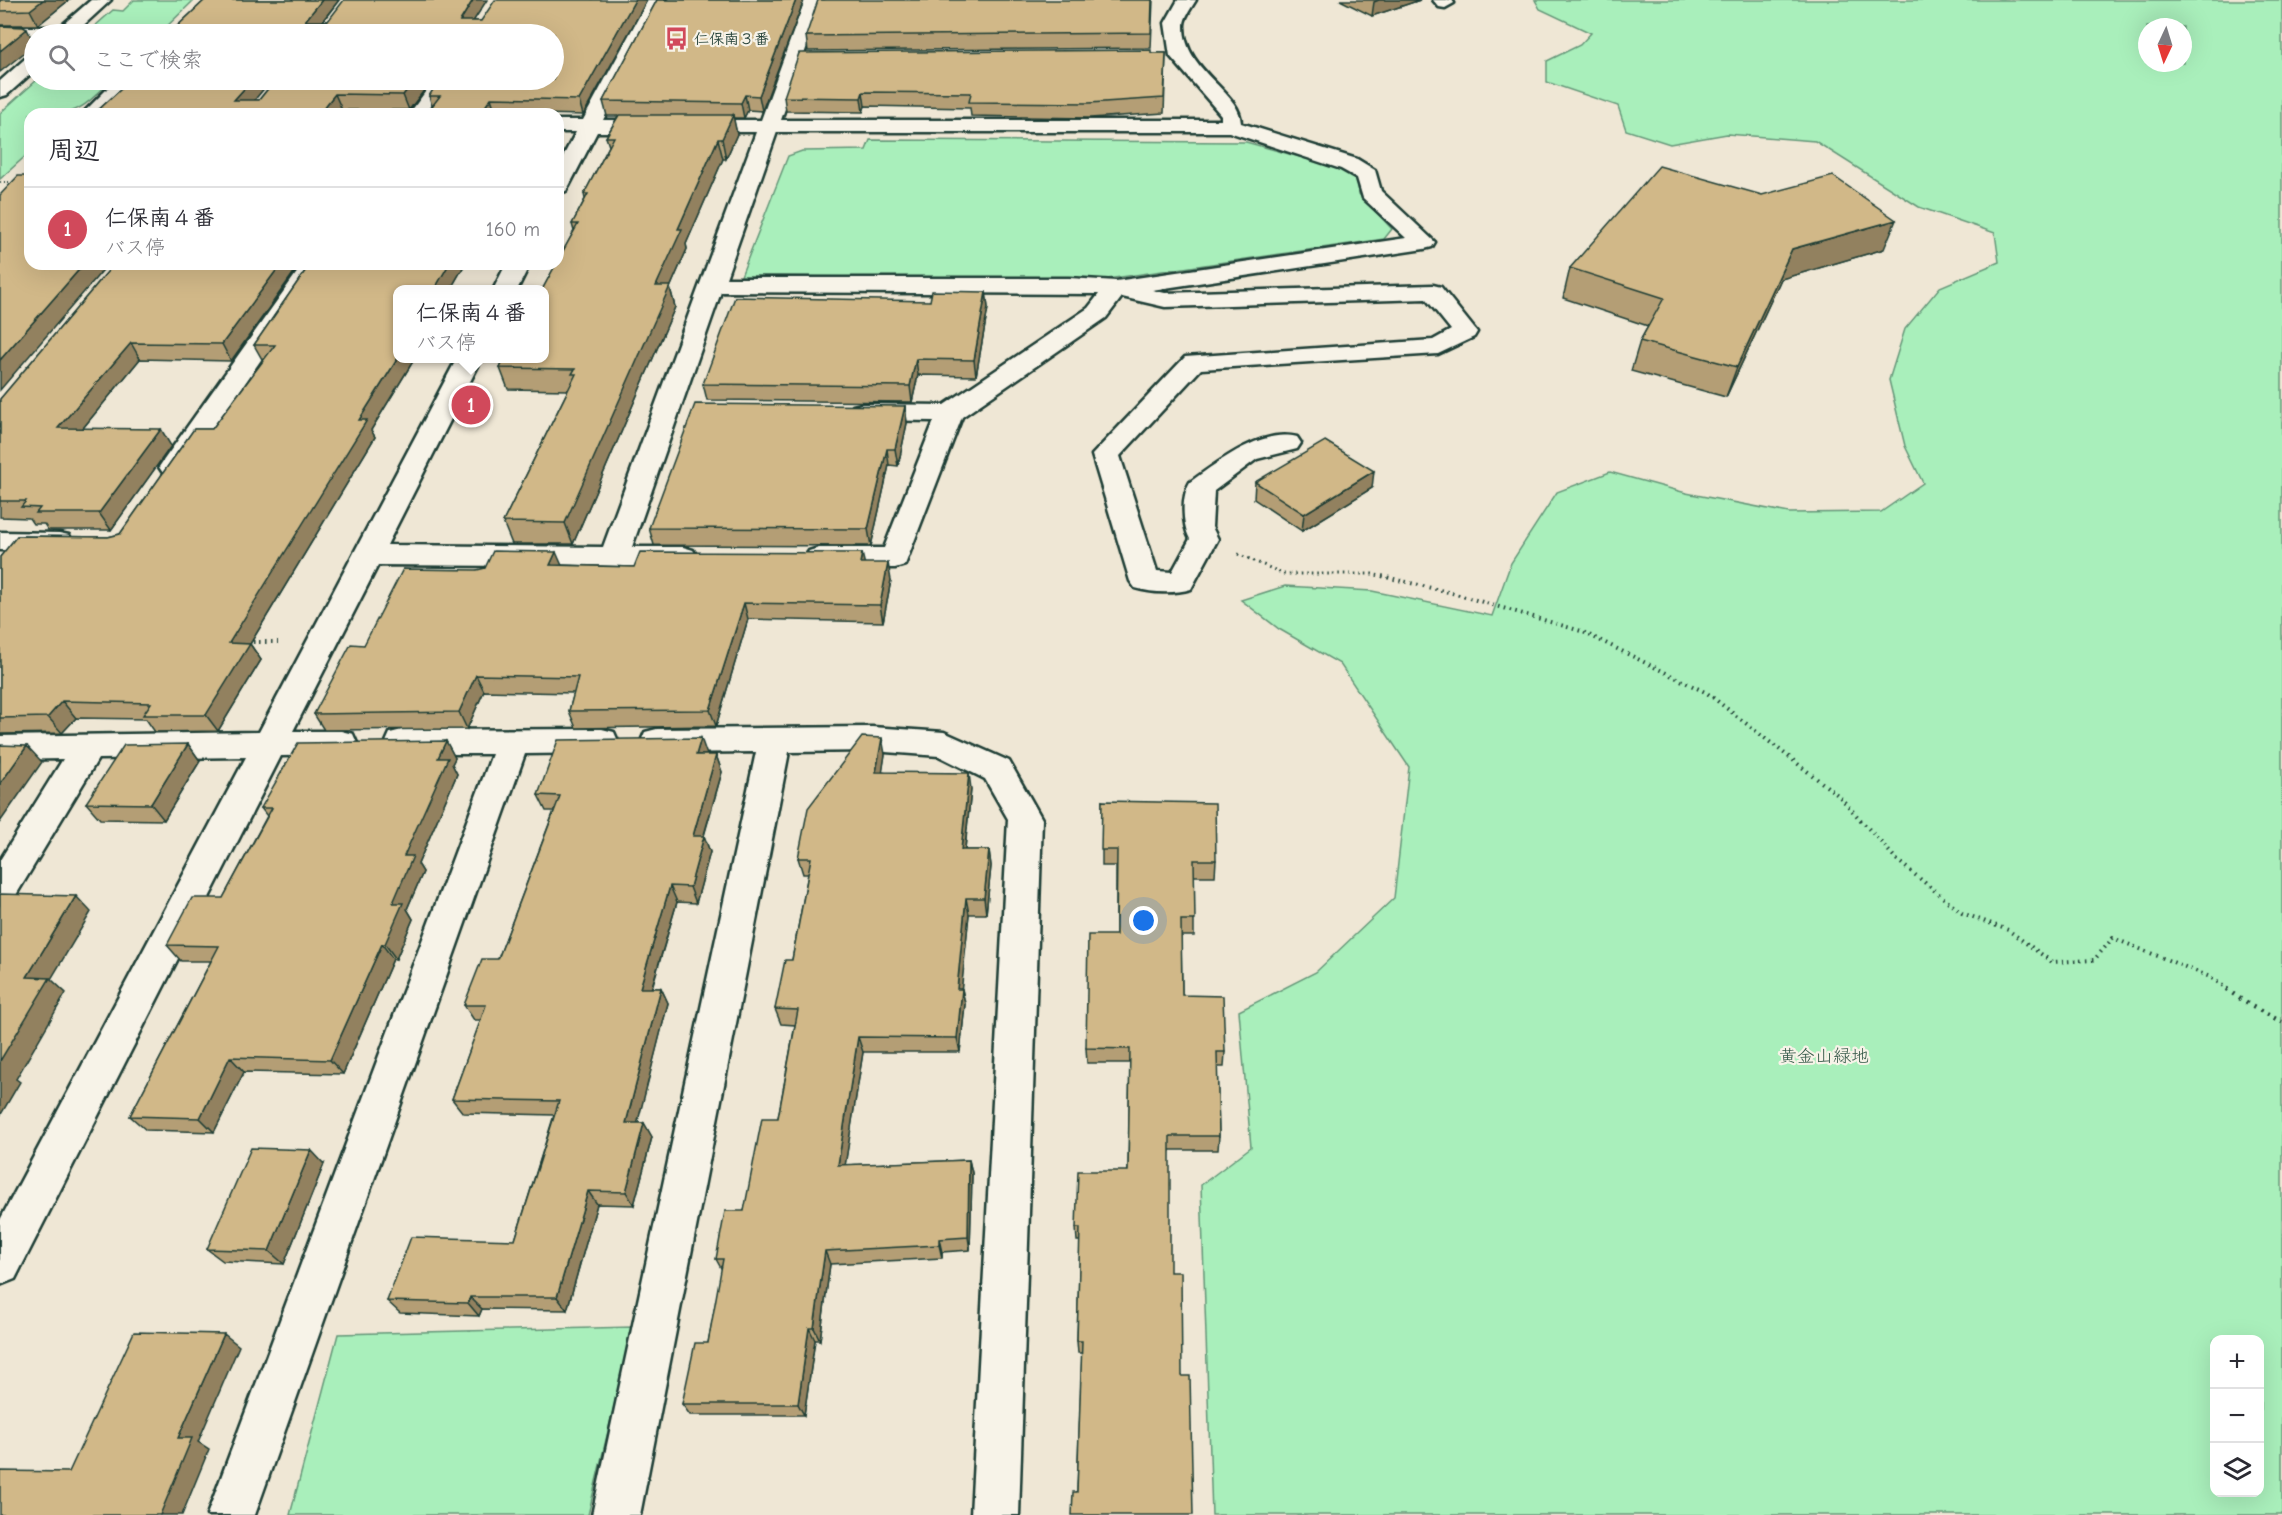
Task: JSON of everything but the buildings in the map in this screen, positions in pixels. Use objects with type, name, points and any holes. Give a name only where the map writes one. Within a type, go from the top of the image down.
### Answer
[{"type":"street","points":[[76,24],[102,0]]},
{"type":"street","points":[[564,174],[657,0]]},
{"type":"street","points":[[614,557],[679,410],[712,285],[769,126],[805,59],[814,0]]},
{"type":"street","points":[[1187,0],[1174,23],[1168,56],[1231,114],[1231,126]]},
{"type":"street","points":[[0,33],[24,33]]},
{"type":"street","points":[[0,92],[24,70]]},
{"type":"street","points":[[98,108],[117,90]]},
{"type":"street","points":[[423,108],[437,90]]},
{"type":"street","points":[[564,126],[1231,126],[1349,164],[1367,176],[1371,193],[1424,242],[1116,288],[1097,313],[950,413],[832,412]]},
{"type":"street","points":[[160,484],[311,270]]},
{"type":"street","points":[[508,285],[515,270]]},
{"type":"street","points":[[712,285],[1069,285],[1116,288],[1165,300],[1433,292],[1466,332],[1438,347],[1194,362],[1107,455],[1145,581],[1181,582],[1204,539],[1198,527],[1200,488],[1248,453],[1288,443]]},
{"type":"street","points":[[0,1264],[370,555],[467,363]]},
{"type":"street","points":[[801,558],[895,558],[950,413]]},
{"type":"street","points":[[0,541],[87,542]]},
{"type":"street","points":[[370,555],[707,557]]},
{"type":"street","points":[[0,748],[270,743],[872,739],[944,744],[997,770],[1025,819],[995,1515]]},
{"type":"street","points":[[616,1515],[775,740]]},
{"type":"street","points":[[231,1515],[513,742]]},
{"type":"street","points":[[0,890],[88,747]]},
{"type":"path","points":[[0,182],[22,182]]},
{"type":"path","points":[[1204,539],[1284,574],[1372,574],[1452,593],[1581,631],[1707,693],[1839,796],[1897,860],[1962,912],[2008,930],[2052,962],[2094,960],[2113,938],[2210,977],[2251,1006],[2282,1022]]},
{"type":"path","points":[[243,642],[266,642]]},
{"type":"green space","points":[[134,0],[194,0],[169,24],[97,24],[113,10],[123,11]]},
{"type":"green space","name":"黄金山緑地","points":[[1535,0],[2282,0],[2282,1515],[1212,1515],[1201,1185],[1251,1147],[1239,1011],[1316,972],[1394,898],[1409,767],[1340,664],[1279,629],[1241,600],[1285,586],[1372,591],[1492,616],[1511,563],[1557,492],[1610,472],[1686,493],[1789,513],[1881,512],[1923,483],[1905,446],[1889,380],[1905,329],[1940,287],[1999,262],[1995,233],[1919,207],[1815,141],[1727,134],[1670,144],[1626,130],[1618,106],[1547,82],[1547,61],[1580,45],[1591,33],[1540,9]]},
{"type":"green space","points":[[26,90],[101,90],[78,108],[24,108],[24,157],[0,179],[0,113]]},
{"type":"green space","points":[[870,140],[1246,142],[1346,170],[1357,180],[1359,194],[1392,229],[1384,239],[1107,279],[741,276],[788,156],[802,151],[866,150]]},
{"type":"green space","points":[[633,1327],[588,1515],[290,1515],[338,1334]]},
{"type":"place","name":"仁保南３番","points":[[676,39]]},
{"type":"place","name":"仁保南４番","points":[[471,405]]}]
